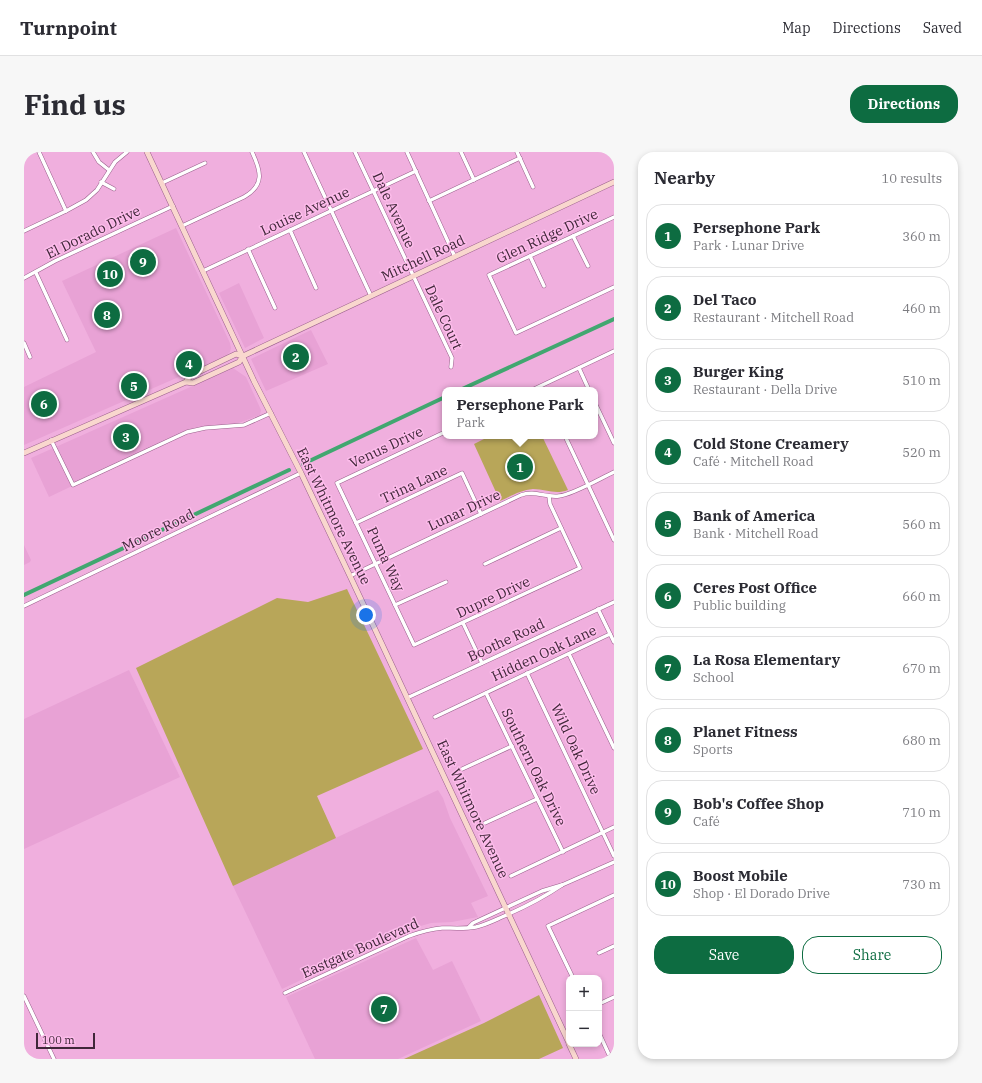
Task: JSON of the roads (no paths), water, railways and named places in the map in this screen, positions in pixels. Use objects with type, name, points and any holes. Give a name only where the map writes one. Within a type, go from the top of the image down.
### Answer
[{"type":"main road","name":"East Whitmore Avenue","points":[[147,152],[243,356],[350,576],[566,1038]]},
{"type":"main road","name":"Mitchell Road","points":[[24,453],[186,382],[193,383],[222,370],[239,362],[243,356],[614,182]]},
{"type":"main road","name":"East Whitmore Avenue","points":[[570,1047],[576,1059]]},
{"type":"street","points":[[39,152],[66,211]]},
{"type":"street","points":[[93,152],[99,162],[109,170]]},
{"type":"street","points":[[24,229],[66,211],[86,200],[97,190],[115,162],[127,152]]},
{"type":"street","points":[[182,226],[252,192],[258,184],[260,176],[259,168],[252,152]]},
{"type":"street","points":[[304,152],[371,296]]},
{"type":"street","name":"Dale Avenue","points":[[355,152],[413,276]]},
{"type":"street","points":[[407,152],[455,257]]},
{"type":"street","points":[[461,152],[474,180]]},
{"type":"street","points":[[517,152],[533,187]]},
{"type":"street","points":[[430,201],[520,158]]},
{"type":"street","points":[[162,183],[205,163]]},
{"type":"street","name":"Louise Avenue","points":[[203,271],[416,171]]},
{"type":"street","points":[[101,182],[114,189]]},
{"type":"street","name":"El Dorado Drive","points":[[24,278],[36,273],[55,261],[173,206]]},
{"type":"street","name":"Glen Ridge Drive","points":[[614,217],[489,275],[516,333],[614,287]]},
{"type":"street","points":[[290,230],[316,288]]},
{"type":"street","points":[[573,236],[588,266]]},
{"type":"street","points":[[248,249],[275,308]]},
{"type":"street","points":[[530,256],[544,286]]},
{"type":"street","points":[[36,273],[67,340]]},
{"type":"street","name":"Dale Court","points":[[413,276],[452,358],[451,367]]},
{"type":"street","points":[[24,343],[30,357]]},
{"type":"street","points":[[542,386],[614,351]]},
{"type":"street","points":[[579,368],[588,387]]},
{"type":"street","points":[[598,408],[614,443]]},
{"type":"street","points":[[51,440],[73,486],[187,432],[204,428],[244,425],[271,413]]},
{"type":"street","name":"Venus Drive","points":[[337,483],[442,433]]},
{"type":"street","points":[[566,439],[614,540]]},
{"type":"street","name":"Lunar Drive","points":[[350,576],[526,494],[536,493],[549,496],[563,495],[614,472]]},
{"type":"street","name":"Moore Road","points":[[24,606],[301,473]]},
{"type":"street","name":"Trina Lane","points":[[356,523],[462,473],[481,514]]},
{"type":"street","name":"Puma Way","points":[[337,483],[414,645]]},
{"type":"street","points":[[485,564],[561,528],[549,503],[549,496]]},
{"type":"street","name":"Dupre Drive","points":[[414,645],[580,568],[561,528]]},
{"type":"street","points":[[396,606],[446,582]]},
{"type":"street","name":"Boothe Road","points":[[407,698],[614,602]]},
{"type":"street","points":[[598,609],[614,642]]},
{"type":"street","points":[[463,623],[482,663]]},
{"type":"street","name":"Hidden Oak Lane","points":[[435,716],[610,634]]},
{"type":"street","points":[[569,654],[614,748]]},
{"type":"street","name":"Wild Oak Drive","points":[[527,673],[614,856]]},
{"type":"street","name":"Southern Oak Drive","points":[[486,692],[562,852]]},
{"type":"street","points":[[460,770],[512,746]]},
{"type":"street","points":[[485,823],[537,799]]},
{"type":"street","points":[[511,876],[614,827]]},
{"type":"street","name":"Eastgate Boulevard","points":[[285,993],[409,936],[425,931],[443,928],[459,929],[469,926],[542,891],[562,885],[614,862]]},
{"type":"street","name":"Eastgate Boulevard","points":[[469,926],[474,927],[486,924],[509,914],[545,897],[562,885]]},
{"type":"street","points":[[572,975],[548,926],[614,895]]},
{"type":"street","points":[[599,953],[614,946]]},
{"type":"street","points":[[24,996],[54,1059]]},
{"type":"street","points":[[602,1003],[614,997]]},
{"type":"street","points":[[602,1040],[611,1059]]},
{"type":"waterway","points":[[467,387],[614,319]]},
{"type":"waterway","points":[[303,464],[442,398]]},
{"type":"waterway","points":[[24,595],[289,470]]},
{"type":"place","name":"Bob's Coffee Shop","points":[[143,262]]},
{"type":"place","name":"Boost Mobile","points":[[110,274]]},
{"type":"place","name":"Planet Fitness","points":[[107,315]]},
{"type":"place","name":"Del Taco","points":[[296,357]]},
{"type":"place","name":"Cold Stone Creamery","points":[[189,364]]},
{"type":"place","name":"Bank of America","points":[[134,386]]},
{"type":"place","name":"Ceres Post Office","points":[[44,404]]},
{"type":"place","name":"Burger King","points":[[126,437]]},
{"type":"place","name":"Persephone Park","points":[[520,467]]},
{"type":"place","name":"La Rosa Elementary","points":[[384,1009]]}]
